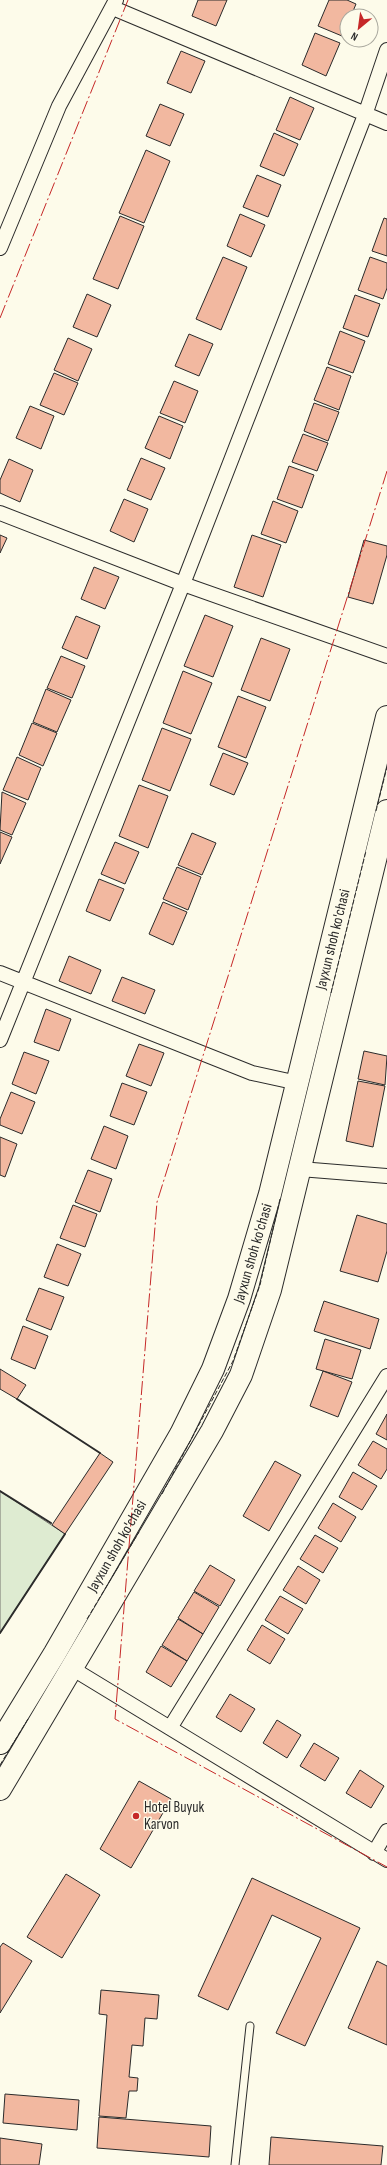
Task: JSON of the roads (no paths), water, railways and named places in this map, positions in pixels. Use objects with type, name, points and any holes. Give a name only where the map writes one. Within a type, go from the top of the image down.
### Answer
[{"type":"highway","name":"Jayxun shoh ko'chasi","points":[[0,1743],[55,1653],[173,1447],[212,1369],[239,1299],[270,1194],[298,1084],[387,716]]},
{"type":"highway","name":"Jayxun shoh ko'chasi","points":[[0,1790],[73,1669],[212,1431],[241,1375],[270,1290],[387,812]]},
{"type":"street","points":[[0,248],[59,106],[115,4],[365,115],[387,123]]},
{"type":"street","points":[[0,1040],[24,984],[183,584],[365,115],[387,50]]},
{"type":"street","points":[[0,513],[183,584],[387,656]]},
{"type":"street","points":[[0,974],[252,1073],[298,1084]]},
{"type":"street","points":[[300,1169],[387,1176]]},
{"type":"street","points":[[170,1728],[387,1376]]},
{"type":"street","points":[[73,1669],[387,1860]]},
{"type":"street","points":[[374,1853],[387,1831]]},
{"type":"lane","points":[[235,2165],[250,2026]]},
{"type":"place","name":"Hotel Buyuk Karvon","points":[[136,1816]]}]
